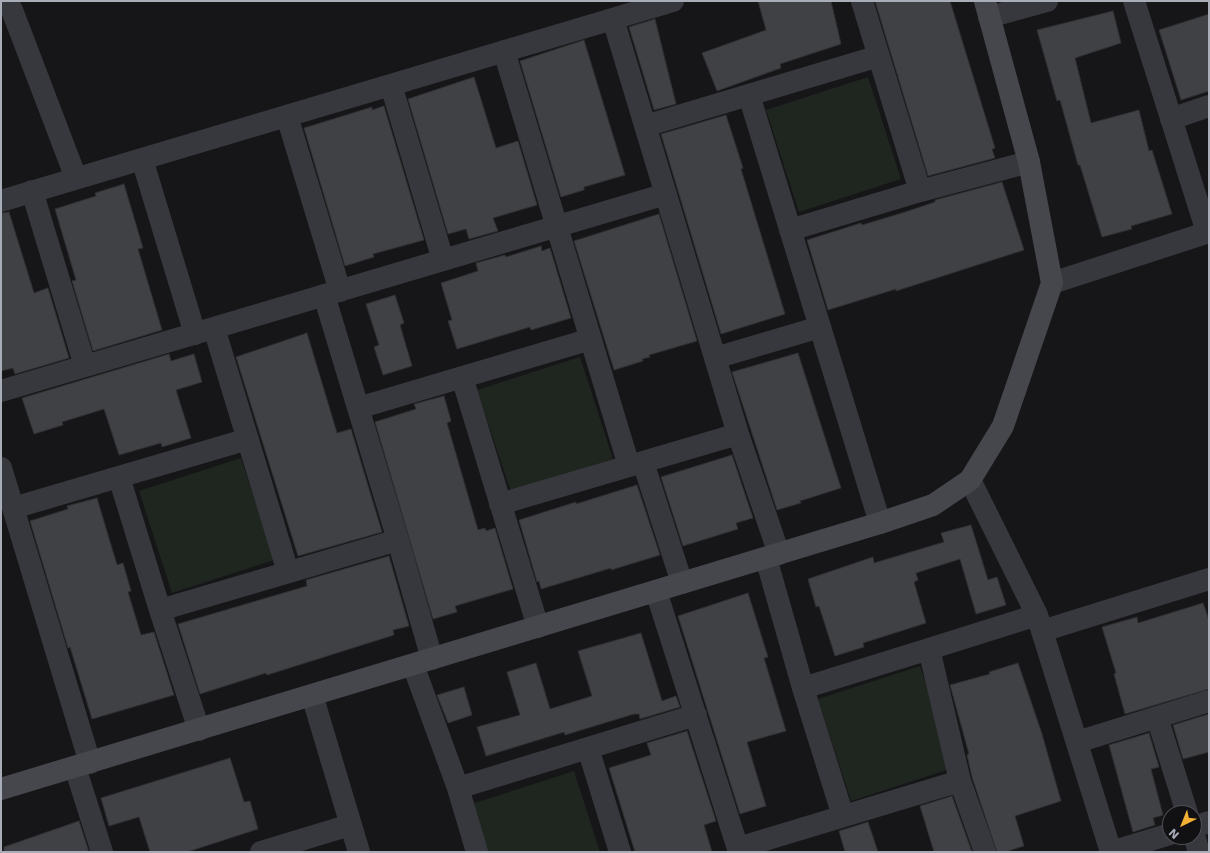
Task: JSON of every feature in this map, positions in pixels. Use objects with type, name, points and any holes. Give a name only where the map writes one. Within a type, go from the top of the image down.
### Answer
[{"type":"street","points":[[7,1],[12,10],[76,178]]},
{"type":"street","points":[[1,201],[674,1]]},
{"type":"street","points":[[862,1],[920,191]]},
{"type":"street","points":[[1,789],[880,523],[933,505],[970,480],[1003,426],[1052,283],[1029,162],[987,9],[1047,1]]},
{"type":"street","points":[[1052,283],[1208,232],[1134,1]]},
{"type":"street","points":[[613,19],[738,434],[773,556],[803,688],[843,816]]},
{"type":"street","points":[[504,52],[591,339],[636,464],[682,583]]},
{"type":"street","points":[[645,126],[879,56]]},
{"type":"street","points":[[391,85],[443,260]]},
{"type":"street","points":[[750,95],[880,523]]},
{"type":"street","points":[[1171,119],[1209,106]]},
{"type":"street","points":[[288,116],[332,293],[358,408],[398,540],[422,662],[477,852]]},
{"type":"street","points":[[142,159],[205,331],[248,439],[288,572]]},
{"type":"street","points":[[790,230],[920,191],[1029,162]]},
{"type":"street","points":[[32,191],[85,366]]},
{"type":"street","points":[[1,391],[666,194]]},
{"type":"street","points":[[715,358],[820,327]]},
{"type":"street","points":[[358,408],[591,339]]},
{"type":"street","points":[[462,377],[538,627]]},
{"type":"street","points":[[500,504],[738,434]]},
{"type":"street","points":[[13,508],[248,439]]},
{"type":"street","points":[[1,468],[83,765],[102,852]]},
{"type":"street","points":[[119,477],[199,730]]},
{"type":"street","points":[[970,480],[1040,623],[1111,852],[1162,836]]},
{"type":"street","points":[[160,610],[398,540]]},
{"type":"street","points":[[803,688],[929,649],[1040,623],[1209,580]]},
{"type":"street","points":[[656,591],[738,850],[843,816],[960,781]]},
{"type":"street","points":[[929,649],[960,781],[985,852]]},
{"type":"street","points":[[312,695],[359,852]]},
{"type":"street","points":[[1077,742],[1209,701]]},
{"type":"street","points":[[458,788],[696,715]]},
{"type":"street","points":[[1158,717],[1185,805]]},
{"type":"street","points":[[588,748],[620,852]]},
{"type":"street","points":[[261,852],[350,825]]},
{"type":"shaded area","points":[[868,77],[901,179],[799,212],[766,110]]},
{"type":"shaded area","points":[[580,357],[613,459],[511,492],[477,390]]},
{"type":"shaded area","points":[[241,458],[274,560],[172,593],[139,491]]},
{"type":"shaded area","points":[[920,666],[953,768],[851,801],[818,699]]},
{"type":"shaded area","points":[[574,771],[600,852],[487,852],[472,804]]},
{"type":"building","points":[[758,1],[831,1],[841,44],[780,64],[781,68],[717,91],[702,53],[766,30]]},
{"type":"building","points":[[875,1],[950,1],[995,148],[992,149],[995,158],[928,176]]},
{"type":"building","points":[[1113,11],[1121,43],[1075,58],[1091,123],[1139,110],[1149,151],[1152,150],[1172,214],[1131,226],[1132,229],[1102,237],[1080,165],[1078,165],[1060,100],[1057,101],[1037,30]]},
{"type":"building","points":[[1209,14],[1209,91],[1181,100],[1159,30]]},
{"type":"building","points":[[655,19],[676,104],[654,110],[629,27]]},
{"type":"building","points":[[584,40],[625,175],[584,187],[584,190],[561,197],[520,61]]},
{"type":"building","points":[[474,77],[496,148],[518,141],[537,205],[493,218],[498,231],[469,239],[466,229],[448,234],[408,99]]},
{"type":"building","points":[[384,106],[424,240],[373,254],[374,257],[345,266],[304,128],[372,107],[372,110]]},
{"type":"building","points":[[726,115],[743,168],[741,169],[785,314],[721,334],[661,134]]},
{"type":"building","points":[[1002,182],[1024,250],[896,291],[896,289],[828,310],[807,240],[861,223],[862,225],[902,213],[935,202],[935,200]]},
{"type":"building","points":[[124,184],[143,248],[138,249],[162,330],[93,351],[72,281],[76,280],[55,209],[96,196],[95,193]]},
{"type":"building","points":[[9,212],[34,293],[48,288],[69,358],[15,374],[13,368],[1,371],[1,213]]},
{"type":"building","points":[[659,214],[697,341],[649,355],[650,357],[642,359],[643,361],[614,370],[574,241]]},
{"type":"building","points":[[541,246],[542,251],[550,248],[571,318],[531,330],[530,327],[457,349],[448,321],[452,320],[441,283],[478,271],[476,263],[505,255],[506,257]]},
{"type":"building","points":[[395,295],[404,323],[400,325],[412,366],[383,375],[374,347],[379,345],[366,304]]},
{"type":"building","points":[[307,333],[337,433],[351,429],[382,532],[298,556],[236,357]]},
{"type":"building","points":[[798,353],[841,488],[777,510],[732,372]]},
{"type":"building","points":[[169,354],[171,361],[194,354],[202,382],[176,390],[191,438],[162,447],[161,443],[119,455],[104,409],[62,422],[63,425],[34,434],[22,398]]},
{"type":"building","points":[[444,396],[451,421],[447,423],[478,530],[485,528],[486,531],[495,528],[513,589],[455,606],[457,612],[433,619],[375,422],[416,409],[414,404]]},
{"type":"building","points":[[732,455],[753,518],[736,523],[738,529],[683,546],[661,477]]},
{"type":"building","points":[[637,485],[660,555],[541,589],[539,581],[537,582],[519,520]]},
{"type":"building","points":[[97,498],[117,565],[123,563],[131,591],[128,592],[141,635],[154,632],[174,695],[92,719],[70,647],[68,648],[30,521],[68,509],[67,506]]},
{"type":"building","points":[[971,525],[988,580],[997,577],[1006,605],[976,614],[960,559],[916,573],[918,580],[914,582],[926,623],[863,643],[864,647],[835,656],[819,606],[816,607],[808,579],[873,557],[874,563],[944,542],[941,533]]},
{"type":"building","points":[[389,556],[409,626],[393,630],[394,635],[267,675],[266,673],[200,694],[178,624],[307,586],[306,580]]},
{"type":"building","points":[[748,593],[768,657],[764,658],[786,731],[747,742],[766,806],[740,814],[678,616]]},
{"type":"building","points":[[1203,603],[1209,620],[1209,689],[1125,714],[1114,674],[1116,673],[1102,627],[1137,617],[1138,623]]},
{"type":"building","points":[[641,633],[662,701],[676,696],[680,707],[640,719],[639,714],[634,714],[565,735],[564,732],[486,756],[477,727],[520,715],[507,672],[536,663],[550,709],[592,696],[578,651]]},
{"type":"building","points":[[1018,663],[1042,734],[1061,801],[1015,816],[1024,846],[1005,852],[997,852],[972,777],[967,755],[969,754],[950,685],[990,674],[989,672]]},
{"type":"building","points":[[464,687],[472,715],[448,723],[437,695]]},
{"type":"building","points":[[1209,714],[1209,752],[1183,759],[1173,725]]},
{"type":"building","points":[[687,731],[716,821],[704,825],[712,852],[635,852],[609,768],[651,755],[647,743]]},
{"type":"building","points":[[1149,733],[1159,767],[1151,769],[1162,811],[1162,815],[1153,818],[1155,825],[1133,832],[1109,745]]},
{"type":"building","points":[[230,758],[244,802],[250,801],[258,829],[187,852],[150,852],[139,817],[109,826],[101,798]]},
{"type":"building","points":[[952,796],[972,852],[934,852],[920,806]]},
{"type":"building","points":[[79,821],[89,852],[4,852],[4,847]]},
{"type":"building","points":[[868,822],[878,852],[845,852],[839,831]]}]
